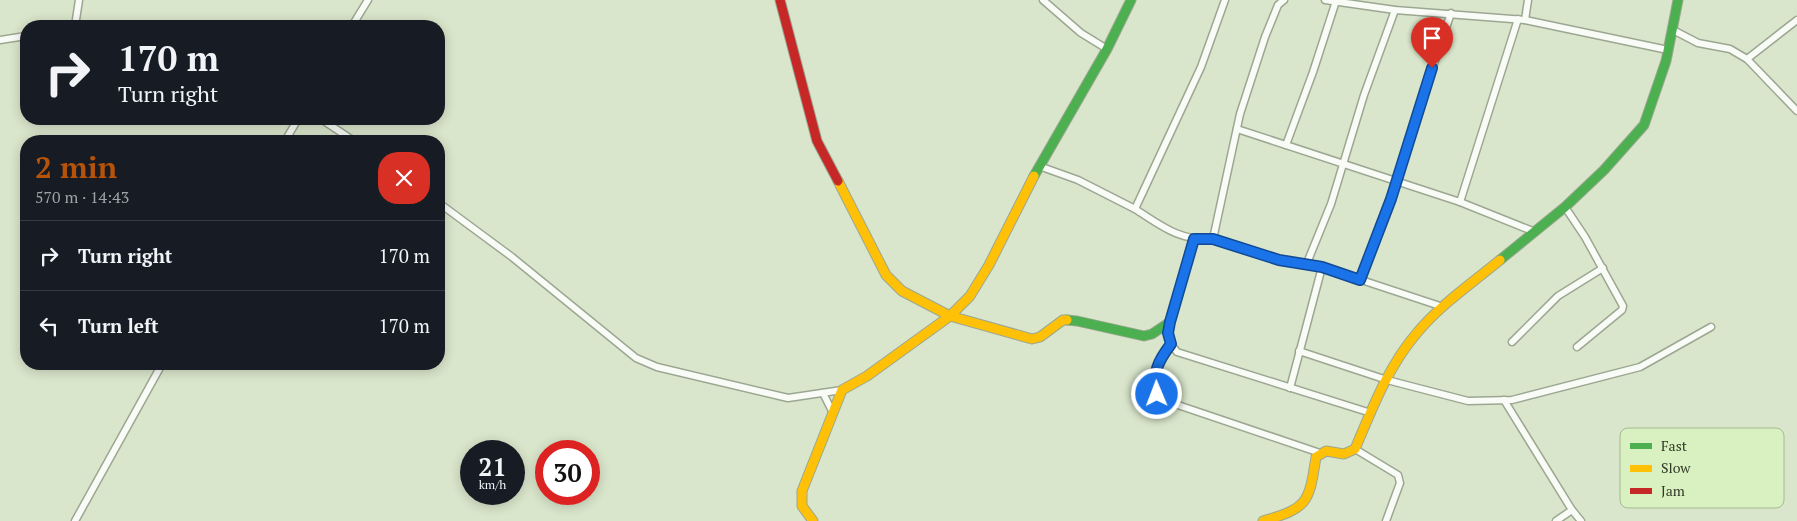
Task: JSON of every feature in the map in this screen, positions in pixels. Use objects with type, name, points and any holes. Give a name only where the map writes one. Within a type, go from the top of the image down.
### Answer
[{"type":"street","points":[[76,20],[79,0]]},
{"type":"street","points":[[356,20],[368,0]]},
{"type":"street","points":[[780,0],[817,141],[886,275],[902,291],[950,316],[1032,339],[1040,337],[1062,320],[1076,321],[1144,336],[1152,334],[1170,322]]},
{"type":"street","points":[[1043,0],[1081,33],[1107,49]]},
{"type":"street","points":[[445,207],[512,257],[636,358],[657,368],[788,398],[842,390],[867,376],[950,316],[970,296],[989,265],[1039,166],[1107,49],[1131,0]]},
{"type":"street","points":[[1135,209],[1201,67],[1225,0]]},
{"type":"street","points":[[1213,239],[1240,114],[1265,37],[1278,5],[1284,0]]},
{"type":"street","points":[[1325,0],[1395,10],[1522,19],[1668,50]]},
{"type":"street","points":[[1460,202],[1528,0]]},
{"type":"street","points":[[1263,521],[1295,510],[1305,500],[1311,487],[1316,457],[1320,453],[1326,451],[1344,454],[1354,449],[1401,354],[1417,332],[1443,307],[1565,208],[1604,170],[1644,125],[1668,50],[1678,0]]},
{"type":"street","points":[[1286,145],[1313,72],[1336,1]]},
{"type":"street","points":[[1307,263],[1331,204],[1364,95],[1395,10]]},
{"type":"street","points":[[1360,280],[1396,182],[1451,13]]},
{"type":"street","points":[[1747,59],[1797,20]]},
{"type":"street","points":[[1673,30],[1698,43],[1730,48],[1747,59],[1797,111]]},
{"type":"street","points":[[0,40],[20,37]]},
{"type":"street","points":[[330,125],[345,135]]},
{"type":"street","points":[[1237,129],[1460,202],[1535,232]]},
{"type":"street","points":[[1039,166],[1078,180],[1135,209],[1180,236],[1194,239],[1213,239],[1279,260],[1307,263],[1322,267],[1443,307]]},
{"type":"street","points":[[1565,208],[1603,268],[1623,306],[1622,310],[1577,347]]},
{"type":"street","points":[[1194,239],[1168,333],[1171,344],[1177,352],[1371,413]]},
{"type":"street","points":[[1290,388],[1322,267]]},
{"type":"street","points":[[1512,342],[1558,296],[1603,268]]},
{"type":"street","points":[[1300,351],[1387,380],[1468,401],[1512,400],[1640,367],[1711,327]]},
{"type":"street","points":[[1171,344],[1156,370],[1154,383],[1157,394],[1166,401],[1320,453]]},
{"type":"street","points":[[75,521],[159,370]]},
{"type":"street","points":[[813,521],[802,506],[802,491],[842,390]]},
{"type":"street","points":[[823,393],[833,413]]},
{"type":"street","points":[[1504,400],[1572,510],[1581,521]]},
{"type":"street","points":[[1354,449],[1398,475],[1400,483],[1386,521]]},
{"type":"street","points":[[1556,521],[1572,510]]},
{"type":"traffic: fast","points":[[1034,176],[1107,49],[1131,0]]},
{"type":"traffic: fast","points":[[1500,260],[1565,207],[1604,170],[1644,125],[1666,61],[1678,0]]},
{"type":"traffic: fast","points":[[1067,320],[1144,336],[1152,334],[1170,322]]},
{"type":"traffic: slow","points":[[813,521],[802,506],[802,491],[842,390],[867,376],[950,316],[970,296],[989,265],[1034,176]]},
{"type":"traffic: slow","points":[[838,181],[886,275],[902,291],[950,316],[1032,339],[1040,337],[1063,320],[1067,320]]},
{"type":"traffic: slow","points":[[1263,521],[1289,512],[1304,501],[1311,485],[1316,457],[1326,451],[1344,454],[1355,449],[1381,389],[1406,347],[1435,313],[1500,260]]},
{"type":"traffic: jam","points":[[780,0],[817,141],[838,181]]},
{"type":"route","points":[[1157,394],[1154,383],[1156,370],[1171,344],[1168,333],[1170,322],[1194,239],[1213,239],[1279,260],[1307,263],[1360,280],[1391,199],[1432,68]]}]
